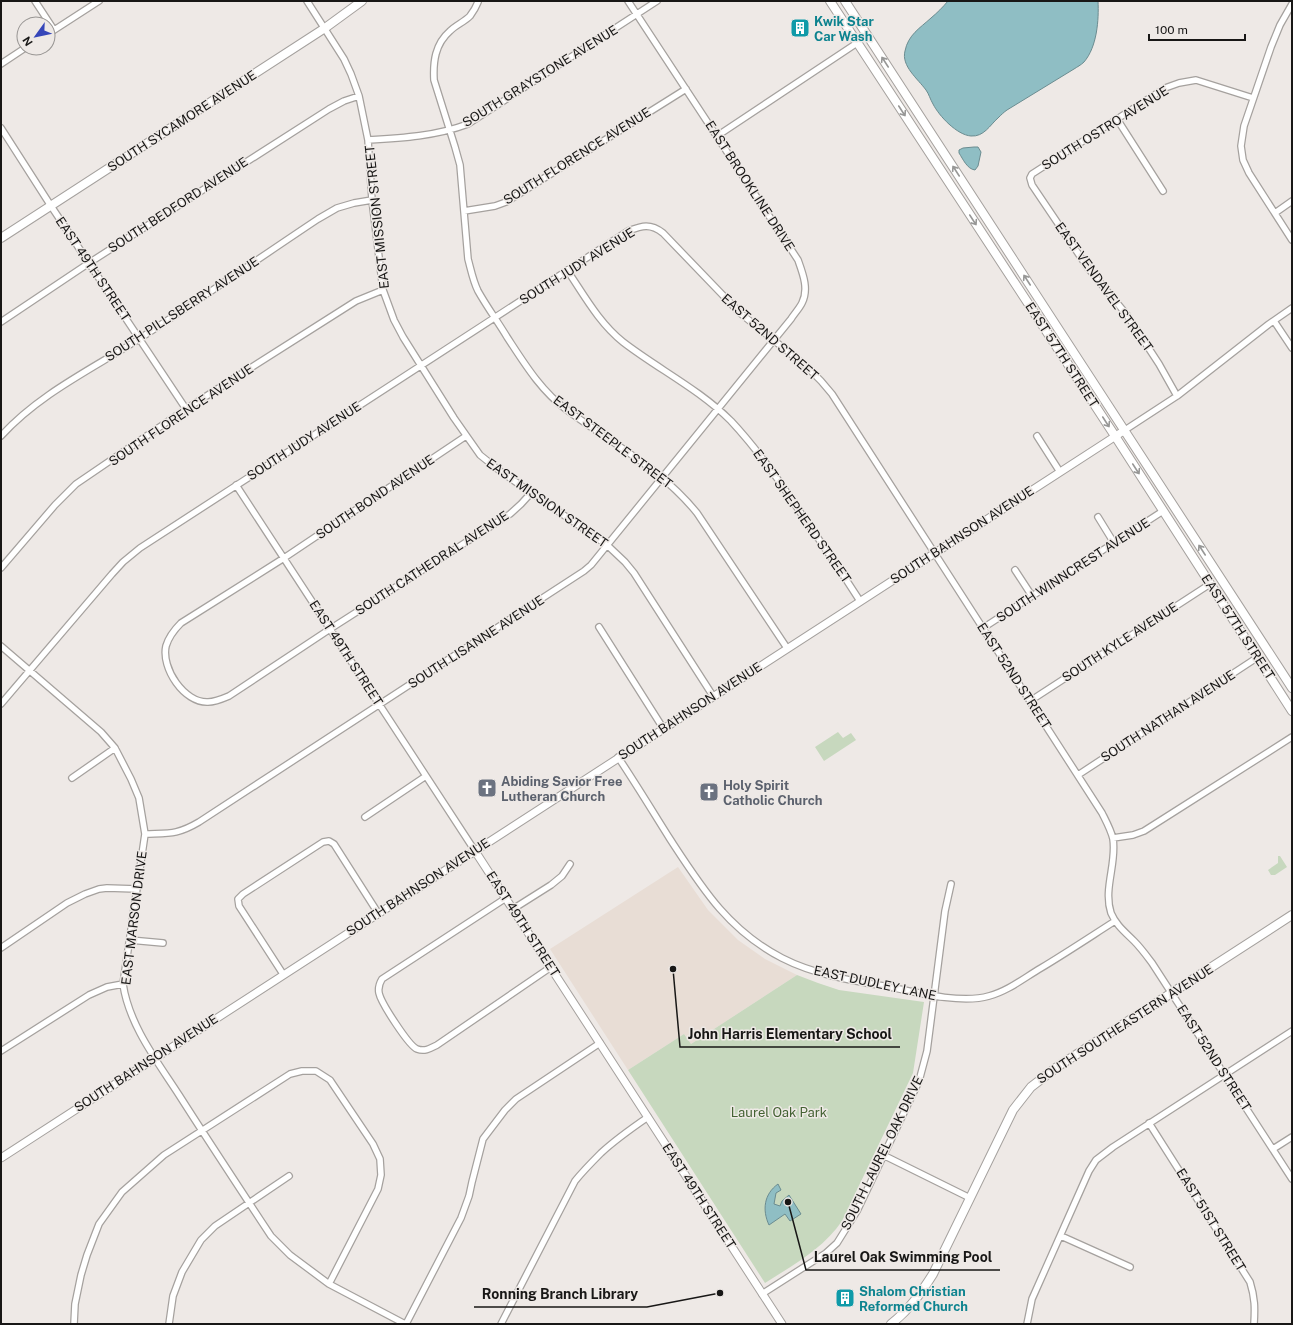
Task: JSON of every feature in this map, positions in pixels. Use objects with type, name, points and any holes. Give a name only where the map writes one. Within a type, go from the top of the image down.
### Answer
[{"type":"main road","name":"SOUTH SYCAMORE AVENUE","points":[[1,238],[325,28],[362,1]]},
{"type":"main road","name":"EAST 57TH STREET","points":[[830,1],[1115,436],[1292,710]]},
{"type":"main road","name":"EAST 57TH STREET","points":[[844,1],[1292,688]]},
{"type":"main road","name":"SOUTH SOUTHEASTERN AVENUE","points":[[891,1324],[907,1310],[925,1286],[1013,1110],[1031,1087],[1057,1067],[1292,915]]},
{"type":"street","points":[[35,1],[45,16]]},
{"type":"street","points":[[56,29],[99,1]]},
{"type":"street","name":"EAST MISSION STREET","points":[[307,1],[344,59],[359,96],[368,140],[372,200],[383,290],[397,325],[420,366],[480,455],[531,493],[607,545],[625,562],[634,573],[713,696]]},
{"type":"street","name":"EAST BROOKLINE DRIVE","points":[[628,1],[798,260],[804,276],[805,288],[802,303],[747,373]]},
{"type":"street","name":"SOUTH GRAYSTONE AVENUE","points":[[368,140],[413,137],[450,130],[468,124],[657,1]]},
{"type":"street","name":"EAST STEEPLE STREET","points":[[478,2],[471,15],[450,30],[442,39],[437,48],[434,60],[434,80],[460,165],[468,259],[478,290],[528,368],[549,394],[566,409],[662,477],[682,494],[697,513],[787,648]]},
{"type":"street","points":[[1292,4],[1280,25],[1271,47],[1253,98],[1241,139],[1242,155],[1249,173],[1292,240]]},
{"type":"street","points":[[717,136],[857,43]]},
{"type":"street","points":[[1,64],[16,54]]},
{"type":"street","name":"SOUTH OSTRO AVENUE","points":[[1030,178],[1032,174],[1117,119],[1166,88],[1179,83],[1196,80],[1253,98]]},
{"type":"street","name":"SOUTH FLORENCE AVENUE","points":[[464,211],[495,206],[506,202],[686,89]]},
{"type":"street","name":"SOUTH BEDFORD AVENUE","points":[[1,322],[89,263],[329,109],[344,101],[359,96]]},
{"type":"street","points":[[1117,119],[1163,191]]},
{"type":"street","name":"EAST 49TH STREET","points":[[1,128],[186,409]]},
{"type":"street","name":"EAST VENDAVEL STREET","points":[[1030,178],[1032,185],[1088,268],[1127,315],[1159,364],[1177,396]]},
{"type":"street","name":"SOUTH PILLSBERRY AVENUE","points":[[1,436],[18,419],[38,403],[140,338],[318,219],[337,208],[372,200]]},
{"type":"street","points":[[1275,213],[1292,201]]},
{"type":"street","name":"EAST 52ND STREET","points":[[647,226],[656,228],[663,233],[740,314],[807,367],[832,394],[1102,813],[1113,838],[1108,896],[1111,912],[1115,921],[1122,931],[1142,950],[1172,993],[1292,1179]]},
{"type":"street","name":"SOUTH JUDY AVENUE","points":[[1,704],[123,562],[140,548],[628,231],[647,226]]},
{"type":"street","name":"EAST SHEPHERD STREET","points":[[568,270],[608,328],[623,342],[705,399],[734,425],[752,445],[771,468],[860,601]]},
{"type":"street","name":"SOUTH FLORENCE AVENUE","points":[[1,568],[55,505],[76,484],[186,409],[356,301],[383,290]]},
{"type":"street","name":"SOUTH BAHNSON AVENUE","points":[[1,1158],[1177,396],[1292,308]]},
{"type":"street","points":[[1274,321],[1292,348]]},
{"type":"street","name":"SOUTH LISANNE AVENUE","points":[[145,834],[173,833],[185,830],[592,565],[747,373]]},
{"type":"street","name":"SOUTH BOND AVENUE","points":[[330,629],[240,689],[216,701],[207,702],[192,698],[186,694],[175,680],[168,667],[165,656],[169,637],[181,623],[284,558],[466,436]]},
{"type":"street","points":[[1037,436],[1060,472]]},
{"type":"street","name":"EAST 49TH STREET","points":[[236,485],[380,704],[782,1324]]},
{"type":"street","name":"SOUTH CATHEDRAL AVENUE","points":[[330,629],[510,514],[531,493]]},
{"type":"street","name":"SOUTH WINNCREST AVENUE","points":[[983,628],[1163,511]]},
{"type":"street","points":[[1098,517],[1114,543]]},
{"type":"street","points":[[1015,570],[1032,596]]},
{"type":"street","name":"SOUTH KYLE AVENUE","points":[[1030,701],[1210,584]]},
{"type":"street","points":[[599,627],[663,728]]},
{"type":"street","name":"EAST MARSON DRIVE","points":[[1,646],[101,732],[115,748],[139,798],[145,834],[123,984],[129,1010],[135,1024],[155,1058],[271,1236],[290,1255],[329,1284],[406,1324]]},
{"type":"street","name":"SOUTH NATHAN AVENUE","points":[[1078,775],[1258,657]]},
{"type":"street","points":[[1113,838],[1133,835],[1144,831],[1292,737]]},
{"type":"street","points":[[72,778],[115,748]]},
{"type":"street","name":"EAST DUDLEY LANE","points":[[618,757],[714,904],[731,922],[754,941],[781,958],[802,967],[822,973],[934,996],[976,999],[1001,992],[1115,921]]},
{"type":"street","points":[[365,817],[426,776]]},
{"type":"street","points":[[284,974],[239,906],[238,899],[242,894],[323,842],[329,841],[334,844],[378,913]]},
{"type":"street","points":[[513,909],[551,885],[562,876],[570,864]]},
{"type":"street","name":"SOUTH LAUREL OAK DRIVE","points":[[762,1294],[826,1253],[837,1243],[857,1211],[919,1081],[927,1051],[945,911],[951,884]]},
{"type":"street","points":[[1,948],[67,903],[85,894],[107,888],[137,889]]},
{"type":"street","points":[[506,898],[382,979],[379,985],[381,999],[409,1043],[415,1048],[426,1050],[437,1045],[551,967]]},
{"type":"street","points":[[130,940],[163,943]]},
{"type":"street","points":[[1,1051],[89,994],[107,987],[123,984]]},
{"type":"street","points":[[1027,1324],[1032,1299],[1089,1171],[1096,1160],[1113,1147],[1292,1031]]},
{"type":"street","points":[[406,1324],[461,1218],[470,1196],[483,1139],[505,1110],[516,1099],[600,1043]]},
{"type":"street","points":[[74,1324],[75,1304],[81,1275],[90,1249],[103,1218],[122,1192],[164,1155],[202,1132],[290,1074],[302,1071],[316,1071],[330,1080],[373,1144],[380,1159],[381,1175],[378,1188],[329,1284]]},
{"type":"street","points":[[501,1324],[575,1181],[609,1146],[648,1117]]},
{"type":"street","name":"EAST 51ST STREET","points":[[1150,1123],[1250,1282],[1254,1295],[1254,1324]]},
{"type":"street","points":[[1273,1149],[1292,1137]]},
{"type":"street","points":[[883,1155],[970,1198]]},
{"type":"street","points":[[169,1324],[173,1296],[182,1272],[201,1240],[214,1226],[289,1176]]},
{"type":"street","points":[[1061,1236],[1130,1267]]},
{"type":"shaded area","points":[[678,867],[708,910],[738,940],[765,959],[797,975],[691,1044],[684,1034],[628,1070],[550,949]]},
{"type":"green space","points":[[838,732],[843,738],[851,733],[856,740],[824,761],[815,747]]},
{"type":"green space","points":[[1278,856],[1280,856],[1287,867],[1275,875],[1271,875],[1268,870],[1278,863]]},
{"type":"green space","name":"Laurel Oak Park","points":[[797,975],[839,990],[924,1002],[913,1073],[842,1221],[817,1248],[797,1263],[765,1283],[628,1070],[684,1034],[691,1044]]},
{"type":"water","points":[[948,1],[1098,1],[1096,33],[1092,49],[1082,64],[1007,110],[983,133],[976,136],[966,135],[954,129],[940,114],[926,90],[908,67],[904,57],[907,45],[912,36]]},
{"type":"water","points":[[978,147],[981,152],[978,166],[975,170],[967,166],[959,153],[959,150],[963,148]]},
{"type":"water","points":[[778,1184],[781,1190],[776,1193],[774,1204],[780,1206],[782,1201],[789,1195],[801,1214],[790,1221],[785,1214],[769,1225],[765,1214],[767,1197],[773,1188]]},
{"type":"place","name":"Kwik Star Car Wash","points":[[800,28]]},
{"type":"place","name":"Abiding Savior Free Lutheran Church","points":[[487,788]]},
{"type":"place","name":"Holy Spirit Catholic Church","points":[[709,792]]},
{"type":"place","name":"John Harris Elementary School","points":[[673,969]]},
{"type":"place","name":"Laurel Oak Swimming Pool","points":[[788,1202]]},
{"type":"place","name":"Ronning Branch Library","points":[[720,1293]]},
{"type":"place","name":"Shalom Christian Reformed Church","points":[[845,1298]]}]
